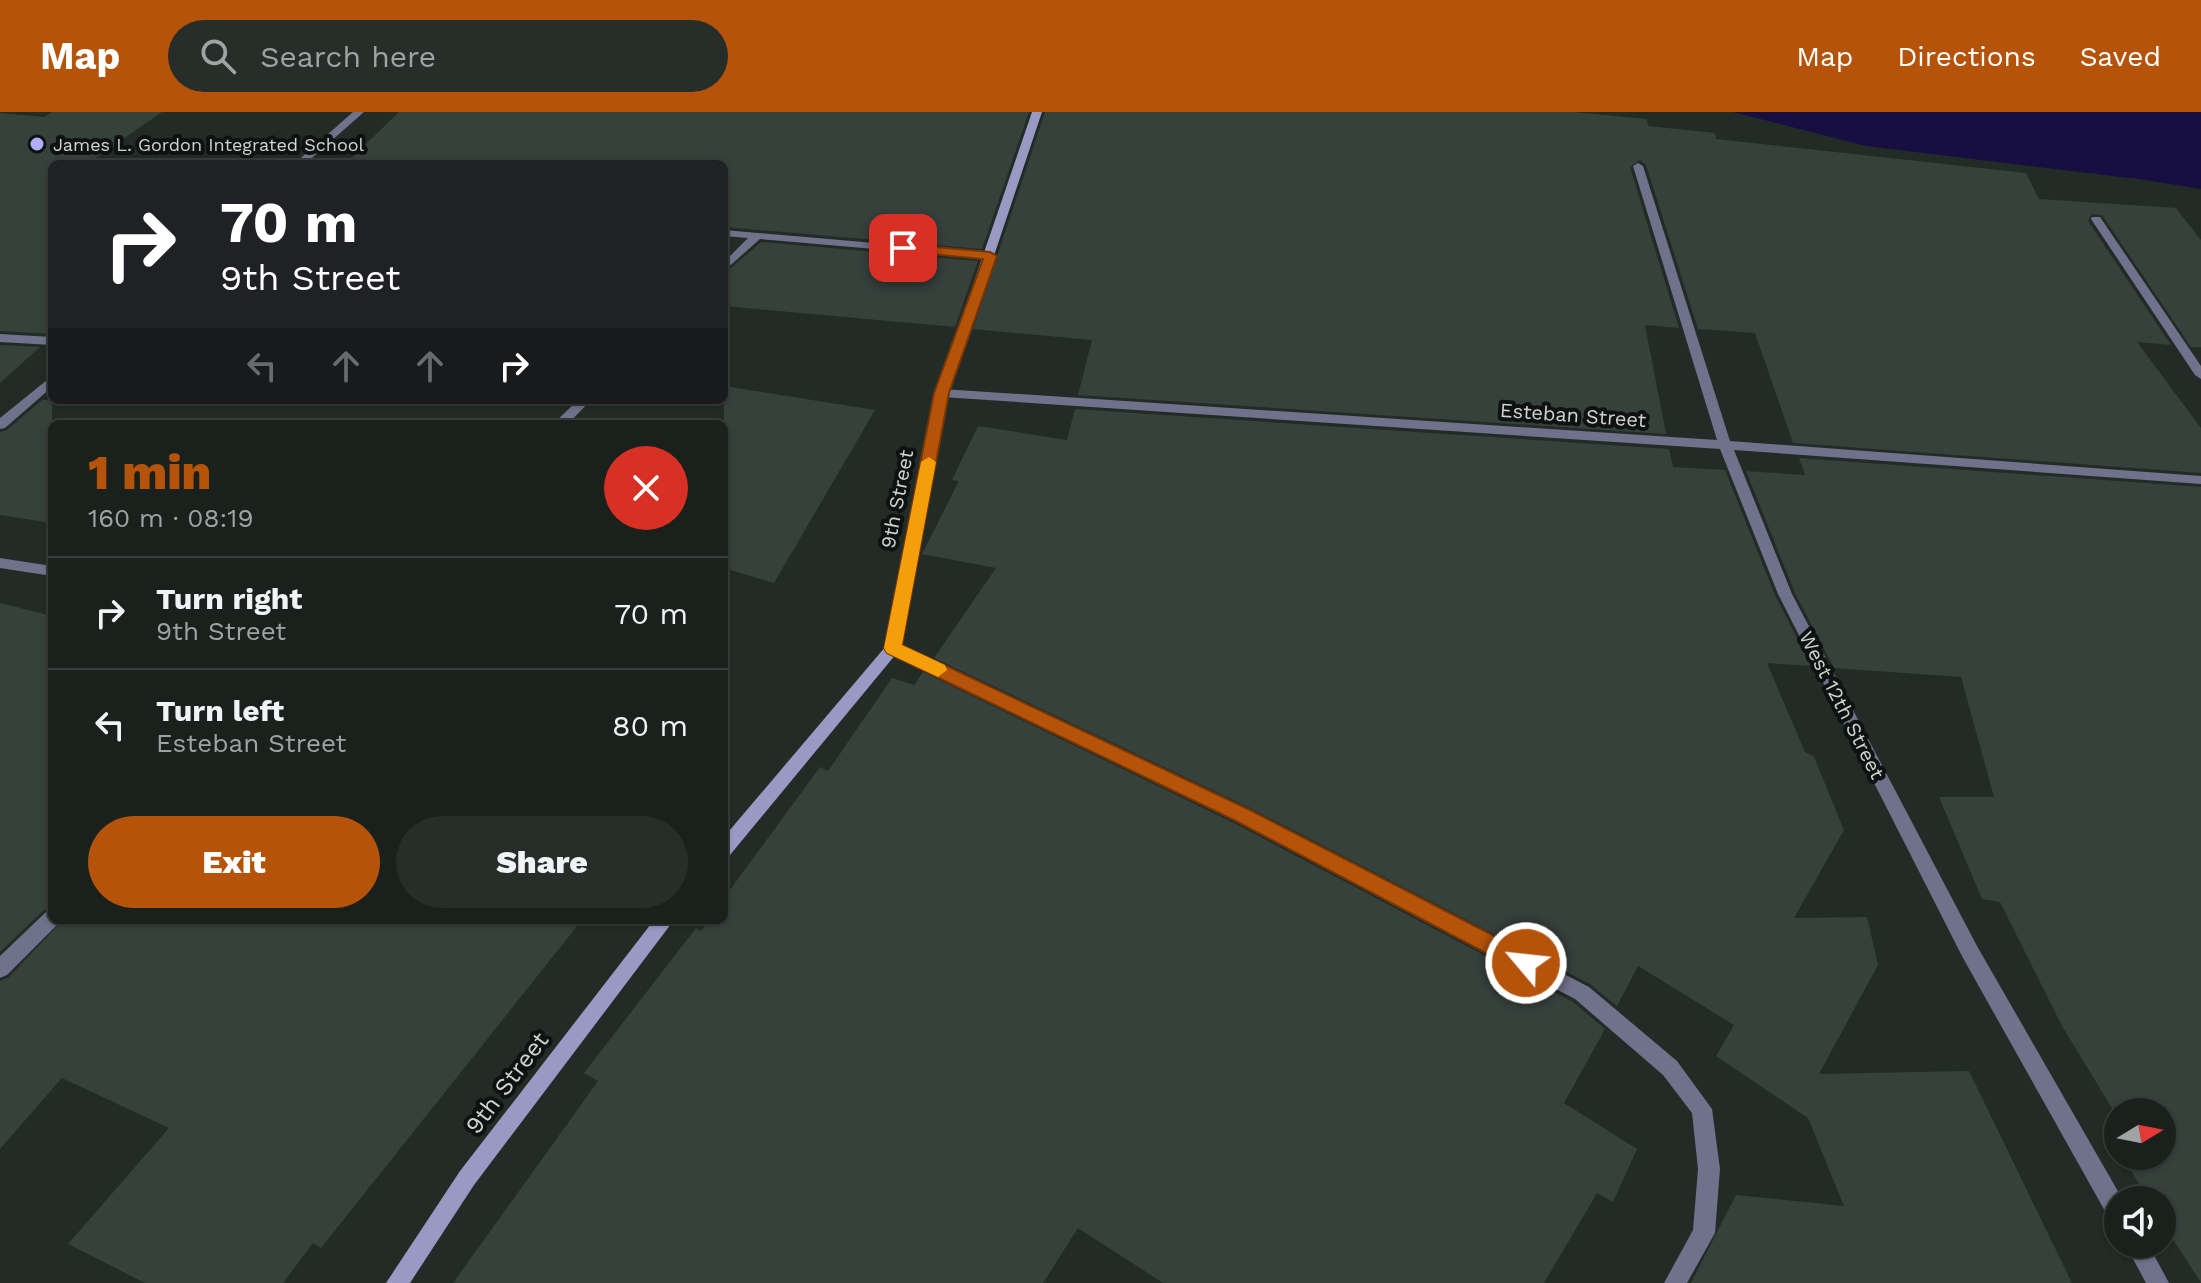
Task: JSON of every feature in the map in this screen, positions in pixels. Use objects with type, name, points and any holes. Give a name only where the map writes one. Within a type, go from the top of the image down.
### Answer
[{"type":"street","points":[[304,160],[359,112]]},
{"type":"street","name":"9th Street","points":[[728,845],[893,648],[942,393],[1037,112]]},
{"type":"street","name":"West 12th Street","points":[[1638,166],[1725,445],[1785,594],[1970,952],[2104,1187]]},
{"type":"street","points":[[2096,219],[2201,375]]},
{"type":"street","points":[[728,233],[990,256]]},
{"type":"street","points":[[728,264],[757,236]]},
{"type":"street","points":[[0,338],[48,341]]},
{"type":"street","points":[[0,425],[48,383]]},
{"type":"street","name":"Esteban Street","points":[[942,393],[2201,480]]},
{"type":"street","points":[[564,420],[581,404]]},
{"type":"street","points":[[0,563],[48,570]]},
{"type":"street","points":[[893,648],[1243,816],[1582,993],[1670,1068],[1702,1109],[1709,1169],[1704,1233],[1675,1283]]},
{"type":"street","points":[[0,969],[48,922]]},
{"type":"street","name":"9th Street","points":[[397,1283],[467,1178],[657,924]]},
{"type":"street","points":[[2144,1258],[2158,1283]]},
{"type":"shaded area","points":[[1733,112],[2201,112],[2201,189],[1866,146]]},
{"type":"building","points":[[52,112],[162,112],[93,160],[48,160],[48,334],[0,331],[0,113],[44,117]]},
{"type":"building","points":[[399,112],[1029,112],[982,249],[728,227],[728,160],[349,160]]},
{"type":"building","points":[[1045,112],[1574,112],[1647,119],[1648,126],[1715,133],[1716,139],[2026,173],[2039,199],[2176,208],[2201,240],[2201,347],[2191,347],[2102,215],[2092,214],[2088,221],[2171,345],[2137,342],[2201,428],[2201,473],[1793,443],[1755,333],[1698,329],[1646,165],[1640,160],[1630,167],[1679,328],[1645,325],[1666,434],[1078,395],[1092,340],[973,329]]},
{"type":"building","points":[[761,242],[978,261],[955,327],[728,306],[728,271]]},
{"type":"building","points":[[0,345],[40,347],[0,383]]},
{"type":"building","points":[[728,387],[875,410],[774,583],[728,569],[728,420],[724,420]]},
{"type":"building","points":[[42,400],[52,404],[52,420],[48,420],[48,522],[0,515],[0,432],[7,430]]},
{"type":"building","points":[[1075,409],[1669,449],[1673,467],[1725,470],[1775,595],[1811,666],[1767,663],[1805,752],[1814,757],[1844,830],[1794,918],[1867,917],[1878,965],[1819,1074],[1969,1071],[2072,1283],[1691,1283],[1736,1195],[1844,1206],[1808,1118],[1716,1056],[1734,1025],[1638,966],[1617,1006],[1590,984],[1250,808],[934,658],[996,568],[922,554],[959,481],[952,480],[978,426],[1067,440]]},
{"type":"building","points":[[1799,458],[2201,487],[2201,1283],[2176,1244],[2176,1186],[2140,1186],[2131,1170],[2176,1170],[2176,1098],[2106,1098],[2062,1026],[2000,902],[1982,899],[1939,797],[1994,797],[1961,677],[1834,668],[1795,593],[1746,471],[1805,475]]},
{"type":"building","points":[[0,603],[48,615],[48,908],[0,952]]},
{"type":"building","points":[[923,672],[1236,824],[1573,1002],[1605,1029],[1564,1103],[1637,1149],[1613,1202],[1597,1193],[1544,1283],[1163,1283],[1078,1228],[1043,1283],[453,1283],[598,1081],[584,1073],[696,928],[701,931],[706,924],[728,924],[728,893],[820,767],[828,771],[892,678],[914,685]]},
{"type":"building","points":[[59,924],[579,924],[321,1248],[313,1243],[283,1283],[145,1283],[68,1244],[169,1128],[62,1078],[0,1149],[0,981],[9,977]]},
{"type":"slow traffic","points":[[929,462],[893,648],[938,670]]},
{"type":"place","name":"James L. Gordon Integrated School","points":[[37,144]]},
{"type":"route","points":[[903,248],[990,256],[942,393],[893,648],[1243,816],[1526,963]]}]
